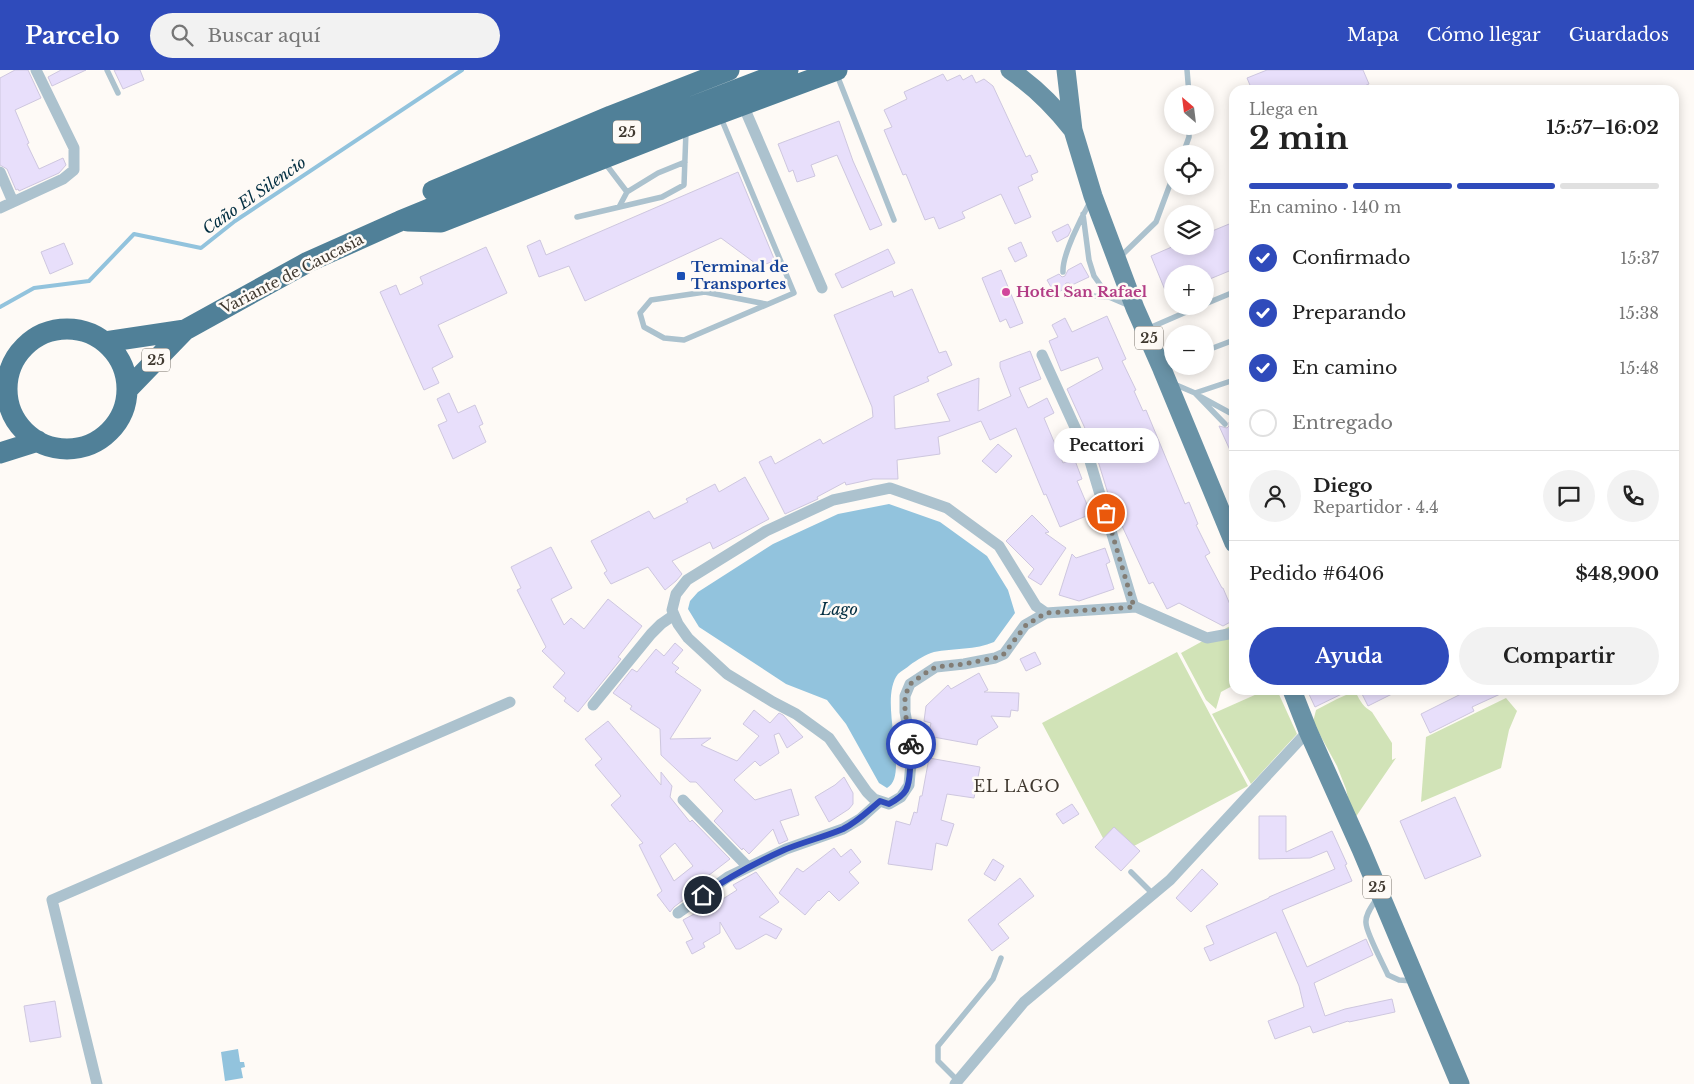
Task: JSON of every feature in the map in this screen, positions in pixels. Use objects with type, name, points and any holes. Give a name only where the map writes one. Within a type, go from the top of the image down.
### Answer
[{"type":"highway","points":[[400,220],[430,193],[611,116],[729,70]]},
{"type":"highway","name":"25","points":[[400,220],[788,70]]},
{"type":"highway","points":[[400,220],[442,222],[686,126],[836,70]]},
{"type":"highway","name":"Variante de Caucasia","points":[[127,390],[185,330],[308,262],[400,220]]},
{"type":"highway","points":[[76,329],[91,334],[112,348],[125,372],[127,390],[122,412],[117,422],[106,434],[91,443],[70,448],[48,446],[38,441],[17,422],[9,405],[4,400],[12,364],[25,346],[43,334],[59,330],[76,329]]},
{"type":"highway","name":"Variante de Caucasia","points":[[105,342],[185,330]]},
{"type":"highway","points":[[0,453],[38,441]]},
{"type":"main road","points":[[1010,70],[1038,90],[1054,106],[1073,130]]},
{"type":"main road","name":"25","points":[[1065,72],[1073,130],[1094,196],[1135,308],[1164,368]]},
{"type":"main road","name":"25","points":[[1167,375],[1229,530]]},
{"type":"main road","name":"25","points":[[1294,695],[1460,1084]]},
{"type":"street","points":[[0,208],[63,179],[74,170],[74,148],[36,70]]},
{"type":"street","points":[[743,105],[822,288]]},
{"type":"street","points":[[0,172],[13,202]]},
{"type":"street","points":[[1042,355],[1089,458],[1134,607]]},
{"type":"street","points":[[1046,613],[1036,606],[998,546],[947,508],[890,488],[833,500],[766,531],[687,580],[676,594],[672,610],[678,624],[688,638],[727,674],[796,714],[829,738],[867,792],[874,799],[889,804],[901,797],[909,785],[912,751],[905,712],[905,696],[910,684],[936,667],[964,664],[995,658],[1004,654],[1026,625],[1046,613],[1134,607],[1207,638],[1229,634]]},
{"type":"street","points":[[594,705],[651,634],[674,615]]},
{"type":"street","points":[[97,1084],[52,900],[510,702]]},
{"type":"street","points":[[956,1082],[1024,1002],[1170,880],[1308,731]]},
{"type":"street","points":[[683,800],[748,867]]},
{"type":"street","points":[[678,913],[728,877],[786,849],[843,829],[860,819],[880,801]]},
{"type":"lane","points":[[107,70],[118,93]]},
{"type":"lane","points":[[836,70],[894,220]]},
{"type":"lane","points":[[1187,70],[1188,85]]},
{"type":"lane","points":[[719,114],[794,293],[684,340],[664,338],[644,328],[640,313],[651,300],[705,292],[766,304]]},
{"type":"lane","points":[[577,217],[662,197],[684,185],[686,126]]},
{"type":"lane","points":[[602,159],[627,192]]},
{"type":"lane","points":[[620,207],[627,192],[658,174],[685,162]]},
{"type":"lane","points":[[1116,260],[1156,222],[1166,195]]},
{"type":"lane","points":[[1063,272],[1065,256],[1083,214],[1094,196]]},
{"type":"lane","points":[[1083,214],[1089,260],[1094,276],[1109,297]]},
{"type":"lane","points":[[1068,287],[1074,295],[1109,297],[1135,308]]},
{"type":"lane","points":[[1214,300],[1229,294]]},
{"type":"lane","points":[[1145,330],[1179,315]]},
{"type":"lane","points":[[1214,348],[1229,342]]},
{"type":"lane","points":[[1170,375],[1195,393],[1229,411]]},
{"type":"lane","points":[[1195,393],[1229,382]]},
{"type":"lane","points":[[1195,393],[1225,424]]},
{"type":"lane","points":[[1131,872],[1153,894]]},
{"type":"lane","points":[[1380,894],[1369,911],[1366,922],[1368,930],[1388,975],[1399,980],[1416,981]]},
{"type":"lane","points":[[956,1082],[938,1061],[938,1046],[994,979],[1001,958]]},
{"type":"green space","points":[[1229,627],[1229,688],[1221,692],[1216,709],[1206,700],[1181,653]]},
{"type":"green space","points":[[1177,652],[1248,786],[1113,857],[1042,723]]},
{"type":"green space","points":[[1255,695],[1279,695],[1297,734],[1251,784],[1212,714]]},
{"type":"green space","points":[[1346,695],[1357,695],[1362,704],[1372,712],[1392,743],[1392,760],[1396,758],[1353,821],[1346,789],[1337,766],[1313,722],[1316,710]]},
{"type":"green space","points":[[1506,698],[1517,711],[1509,730],[1501,768],[1421,802],[1426,737]]},
{"type":"water","name":"Lago","points":[[889,504],[940,522],[987,556],[1008,590],[1015,613],[994,642],[972,648],[931,653],[898,674],[892,686],[891,701],[896,768],[894,780],[887,788],[879,783],[846,724],[827,700],[786,684],[699,627],[688,609],[690,601],[698,592],[773,544],[838,514]]},
{"type":"water","points":[[238,1049],[240,1062],[244,1062],[245,1067],[241,1068],[243,1078],[225,1081],[221,1052]]},
{"type":"building","points":[[15,70],[28,70],[41,98],[15,110],[29,143],[27,144],[39,169],[63,158],[66,165],[59,173],[19,191],[18,189],[16,190],[7,169],[0,165],[0,78]]},
{"type":"building","points":[[61,70],[86,70],[52,86],[48,77]]},
{"type":"building","points":[[114,70],[140,70],[144,80],[123,89]]},
{"type":"building","points":[[1267,70],[1363,70],[1369,84],[1250,85],[1247,78]]},
{"type":"building","points":[[943,74],[947,81],[960,75],[963,80],[972,75],[976,83],[984,79],[993,86],[1026,157],[1030,155],[1038,172],[1031,175],[1033,180],[1018,187],[1031,217],[1015,224],[1001,194],[962,212],[965,218],[939,229],[934,217],[925,220],[906,174],[903,175],[884,130],[892,127],[884,110],[907,99],[904,92]]},
{"type":"building","points":[[839,121],[853,161],[882,225],[870,230],[837,155],[811,165],[815,176],[797,182],[793,170],[789,172],[778,144]]},
{"type":"building","points":[[738,172],[775,261],[759,266],[721,238],[585,301],[569,266],[539,277],[527,246],[540,240],[546,255]]},
{"type":"building","points":[[1068,224],[1071,230],[1068,236],[1057,242],[1052,232]]},
{"type":"building","points":[[1229,224],[1229,271],[1214,277],[1214,265],[1164,265],[1164,288],[1151,256],[1164,250],[1164,255],[1214,255],[1214,230]]},
{"type":"building","points":[[1021,242],[1027,256],[1015,262],[1008,248]]},
{"type":"building","points":[[64,243],[73,264],[50,274],[41,252]]},
{"type":"building","points":[[486,247],[507,293],[438,325],[453,357],[432,368],[439,383],[424,390],[380,292],[396,285],[400,295],[423,284],[420,277]]},
{"type":"building","points":[[888,249],[895,263],[842,288],[835,274]]},
{"type":"building","points":[[1081,263],[1089,277],[1072,285],[1066,283],[1064,289],[1055,294],[1047,280],[1059,274],[1062,277],[1065,276],[1068,270]]},
{"type":"building","points":[[1001,270],[1023,323],[1010,328],[1006,319],[1000,322],[982,278]]},
{"type":"building","points":[[912,289],[939,353],[946,351],[952,365],[927,377],[929,381],[894,396],[895,429],[950,421],[937,394],[979,378],[978,411],[1011,396],[1000,367],[1000,362],[1030,351],[1041,379],[1019,388],[1028,408],[1047,398],[1054,413],[1044,418],[1063,463],[1074,458],[1082,479],[1077,481],[1091,514],[1060,527],[1046,494],[1044,495],[1016,428],[990,440],[981,421],[938,437],[940,454],[897,460],[898,479],[873,479],[846,485],[845,482],[817,497],[818,499],[785,514],[759,462],[771,456],[775,464],[820,439],[823,444],[873,417],[872,407],[834,315],[892,291],[894,297]]},
{"type":"building","points":[[1107,316],[1126,359],[1122,361],[1136,390],[1134,391],[1143,411],[1146,410],[1185,504],[1189,502],[1198,524],[1196,525],[1210,553],[1205,556],[1229,602],[1229,623],[1223,626],[1179,603],[1167,609],[1153,582],[1149,584],[1110,500],[1094,448],[1067,389],[1103,369],[1098,357],[1061,371],[1049,341],[1058,337],[1052,325],[1065,318],[1072,332]]},
{"type":"building","points":[[449,393],[458,413],[475,405],[483,424],[479,426],[486,442],[453,459],[438,425],[447,421],[437,399]]},
{"type":"building","points":[[1219,426],[1227,428],[1229,426],[1229,448]]},
{"type":"building","points":[[998,444],[1012,456],[996,473],[982,461]]},
{"type":"building","points":[[745,477],[769,519],[713,549],[710,542],[672,561],[682,574],[665,590],[648,567],[611,584],[604,573],[607,571],[591,541],[649,511],[654,519],[688,502],[686,499],[715,484],[719,492]]},
{"type":"building","points":[[1032,515],[1049,532],[1045,533],[1066,548],[1041,585],[1028,577],[1034,569],[1006,541]]},
{"type":"building","points":[[551,547],[572,588],[551,599],[564,625],[571,618],[584,629],[608,599],[642,626],[618,657],[621,659],[578,712],[564,701],[566,698],[553,687],[565,673],[542,651],[546,647],[517,590],[521,588],[511,567]]},
{"type":"building","points":[[1105,548],[1110,562],[1106,564],[1114,589],[1079,601],[1059,595],[1072,554],[1076,558]]},
{"type":"building","points":[[675,643],[683,650],[672,663],[679,668],[675,672],[701,690],[670,739],[711,738],[701,745],[737,761],[759,736],[743,724],[754,710],[770,723],[779,713],[783,715],[803,737],[787,748],[779,733],[774,735],[779,753],[760,766],[755,761],[734,780],[755,800],[791,789],[799,815],[780,821],[788,840],[779,844],[773,829],[749,854],[743,848],[742,850],[714,821],[723,811],[696,782],[690,782],[661,755],[660,729],[630,709],[632,706],[613,693],[632,669],[637,672],[656,649],[664,656]]},
{"type":"building","points":[[1035,652],[1041,664],[1026,671],[1020,659]]},
{"type":"building","points":[[979,673],[988,690],[984,692],[1019,693],[1018,711],[1011,710],[1010,717],[991,716],[998,727],[978,740],[977,745],[928,736],[931,723],[924,721],[926,706],[948,685],[951,689]]},
{"type":"building","points":[[1309,695],[1340,695],[1315,707]]},
{"type":"building","points":[[1362,695],[1390,695],[1368,706]]},
{"type":"building","points":[[1459,695],[1498,695],[1472,707],[1474,711],[1430,733],[1421,714]]},
{"type":"building","points":[[608,721],[661,785],[661,772],[672,786],[670,797],[690,822],[692,820],[730,859],[700,882],[703,885],[670,912],[657,895],[662,891],[639,845],[643,843],[611,805],[621,796],[595,765],[602,759],[585,739]],"holes":[[[675,843],[693,866],[674,881],[660,856]]]},
{"type":"building","points":[[929,758],[980,767],[974,798],[947,794],[941,820],[954,824],[947,846],[936,843],[932,870],[888,864],[896,821],[910,825],[914,812],[917,813]]},
{"type":"building","points":[[844,777],[853,793],[853,804],[849,809],[829,822],[815,797]]},
{"type":"building","points":[[1455,797],[1481,856],[1425,879],[1400,821]]},
{"type":"building","points":[[1072,804],[1079,814],[1063,824],[1056,814]]},
{"type":"building","points":[[1259,816],[1286,816],[1286,852],[1332,831],[1347,864],[1345,865],[1352,881],[1282,910],[1307,967],[1366,939],[1373,955],[1314,983],[1325,1016],[1345,1009],[1392,999],[1395,1012],[1348,1021],[1313,1033],[1310,1026],[1275,1039],[1268,1021],[1304,1007],[1299,986],[1276,932],[1210,961],[1204,948],[1214,944],[1206,926],[1335,869],[1327,851],[1310,858],[1259,859]]},
{"type":"building","points":[[1114,827],[1140,851],[1121,871],[1095,847]]},
{"type":"building","points":[[834,848],[841,857],[851,849],[861,862],[849,872],[859,883],[839,901],[829,891],[805,915],[779,893],[797,868],[803,872]]},
{"type":"building","points":[[993,859],[1004,866],[995,881],[984,874]]},
{"type":"building","points":[[1202,869],[1218,884],[1191,912],[1176,898]]},
{"type":"building","points":[[756,872],[779,902],[759,917],[782,929],[776,939],[766,934],[740,949],[736,949],[720,922],[720,933],[703,943],[705,947],[692,954],[686,942],[693,939],[683,920],[707,907],[707,909],[737,890],[733,885]]},
{"type":"building","points":[[1020,878],[1034,896],[998,924],[1009,938],[992,951],[968,920]]},
{"type":"building","points":[[55,1001],[61,1037],[30,1042],[24,1006]]},
{"type":"waterway","name":"Caño El Silencio","points":[[0,307],[34,288],[89,281],[134,234],[201,248],[235,221],[462,70]]},
{"type":"way so far","points":[[911,744],[905,712],[905,696],[910,684],[924,674],[936,667],[964,664],[995,658],[1004,654],[1026,625],[1046,613],[1134,607],[1106,513]]},
{"type":"place","name":"Terminal de Transportes","points":[[681,276]]},
{"type":"place","name":"Hotel San Rafael","points":[[1006,292]]},
{"type":"place","name":"Pecattori","points":[[1106,513]]},
{"type":"district","name":"EL LAGO","points":[[1017,786]]},
{"type":"route","points":[[703,895],[728,877],[786,849],[843,829],[860,819],[880,801],[889,804],[901,797],[909,785],[911,744]]}]
